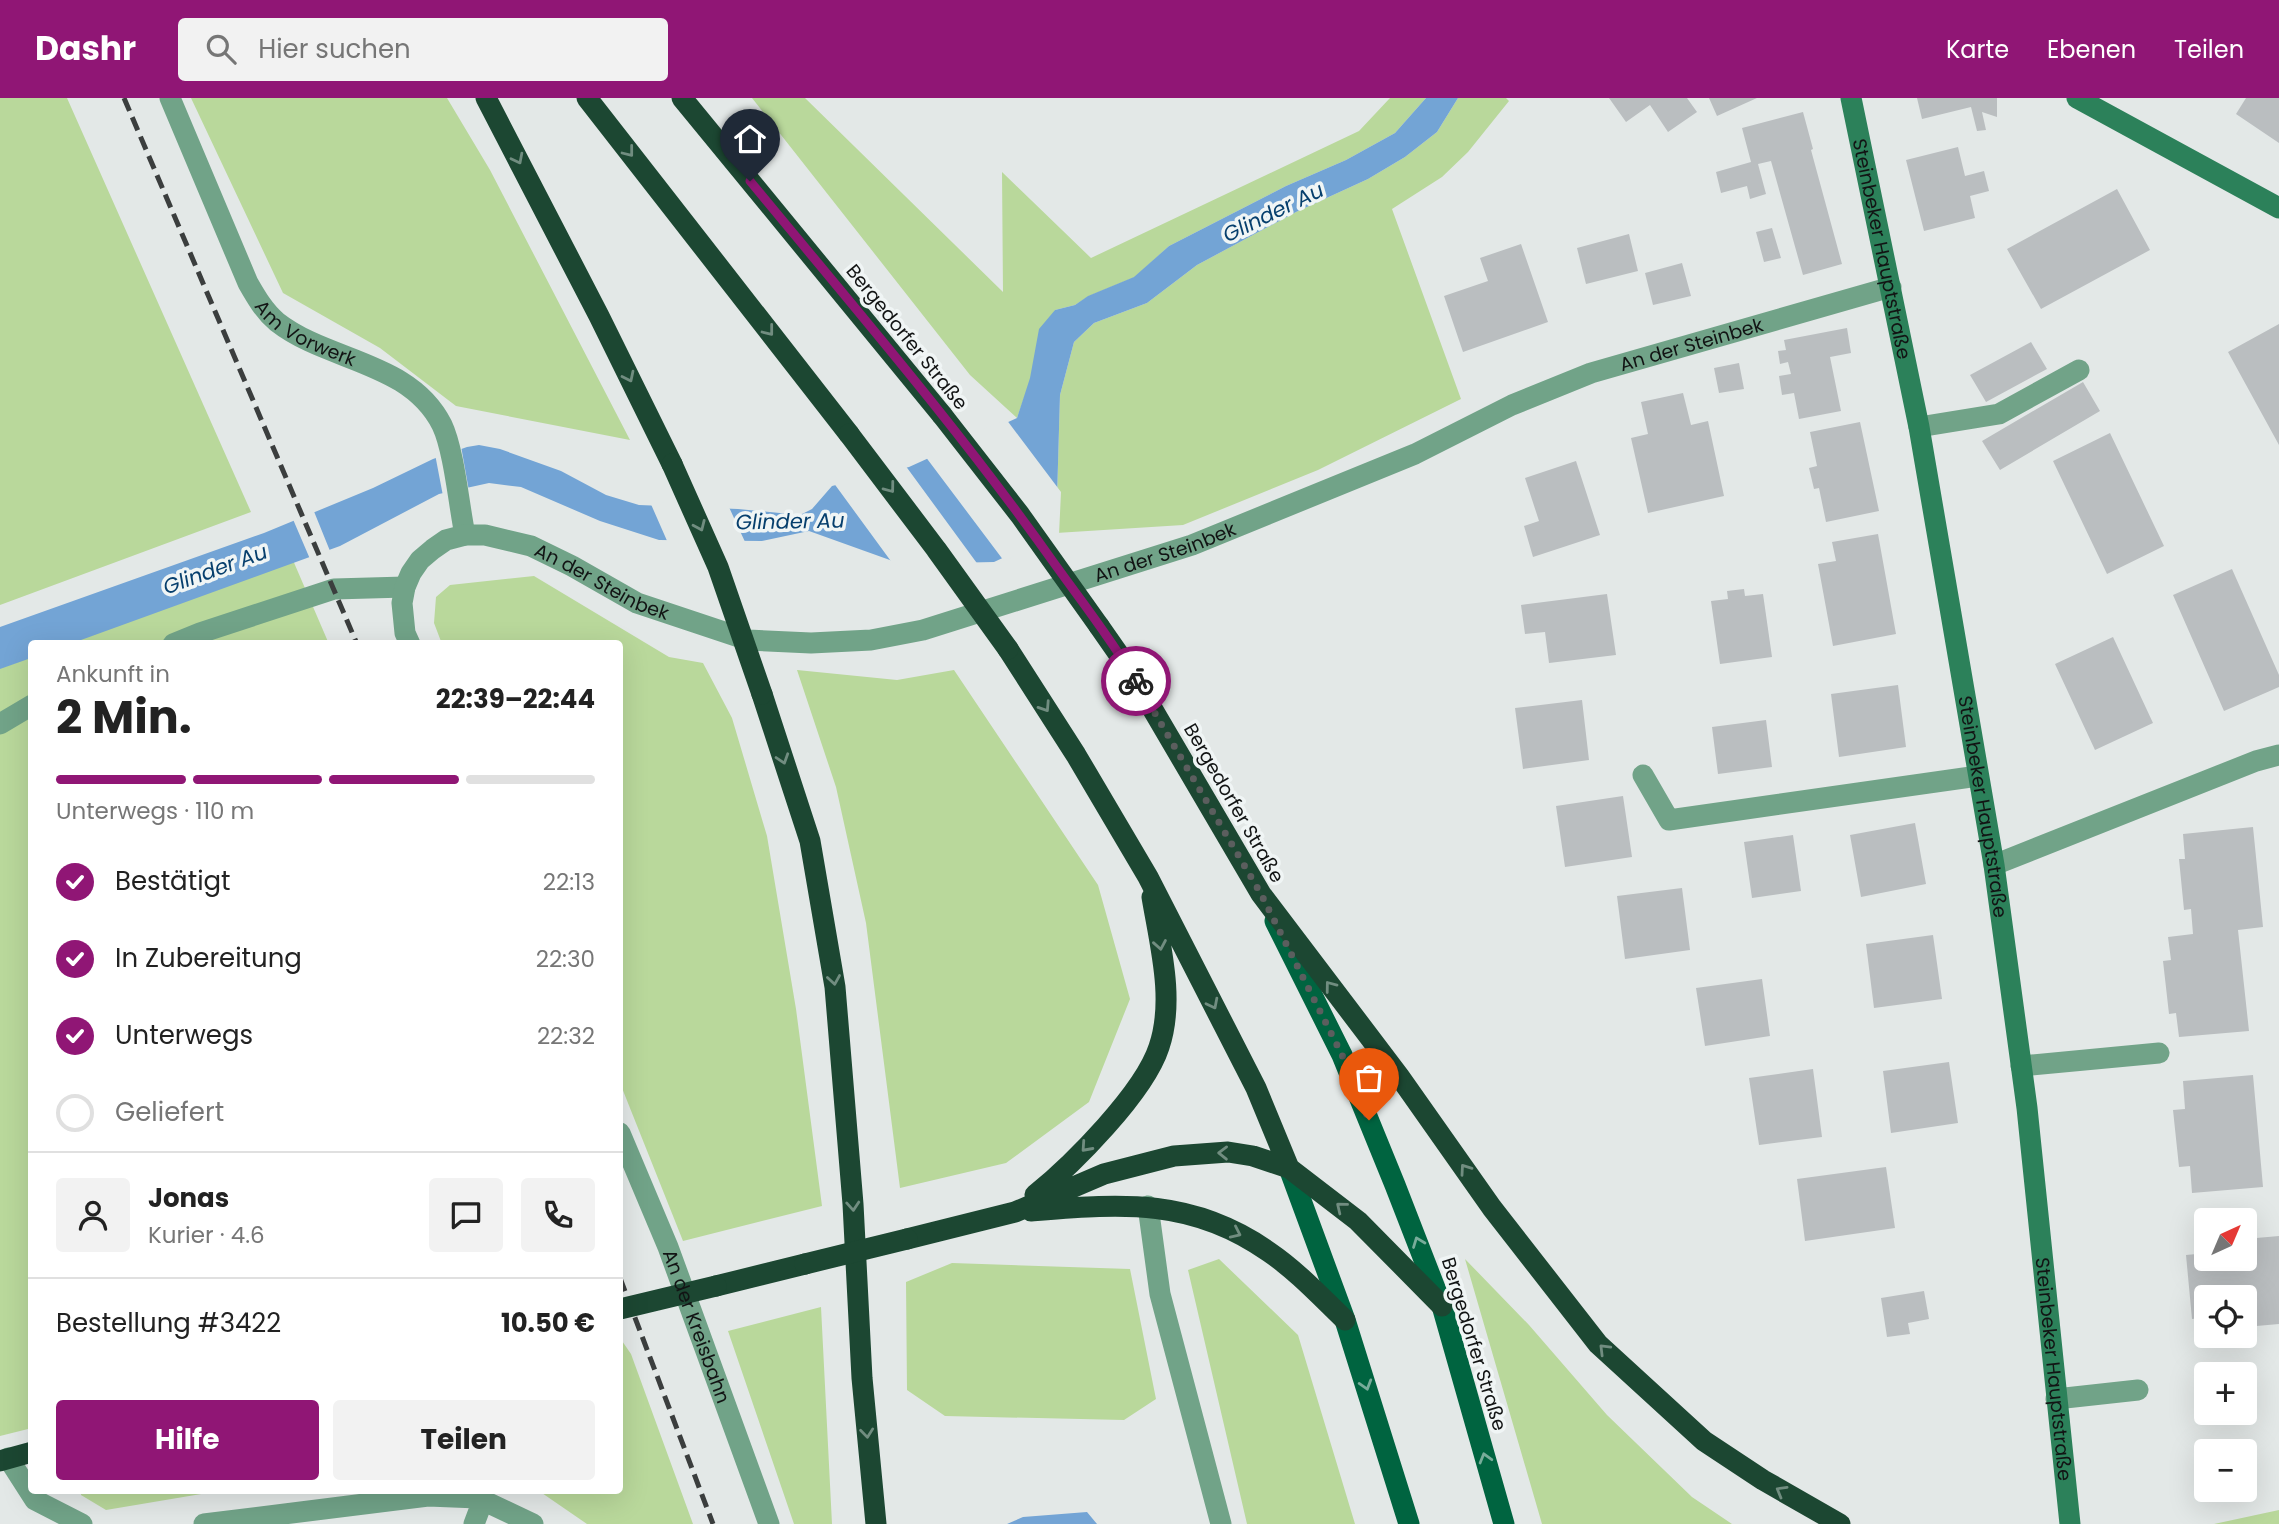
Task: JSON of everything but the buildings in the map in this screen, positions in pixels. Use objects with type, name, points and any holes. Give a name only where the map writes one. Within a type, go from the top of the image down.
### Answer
[{"type":"highway","points":[[486,98],[599,316],[672,464],[718,567],[810,841],[835,987],[853,1204],[862,1378],[876,1524]]},
{"type":"highway","points":[[587,98],[849,433],[1008,649],[1076,755],[1148,877],[1255,1088],[1289,1168]]},
{"type":"highway","name":"Bergedorfer Straße","points":[[682,98],[942,415],[1020,515],[1129,669],[1261,894]]},
{"type":"highway","points":[[1015,1212],[1061,1174],[1092,1140],[1131,1095],[1159,1047],[1166,990],[1148,877]]},
{"type":"highway","points":[[1261,894],[1399,1076],[1500,1219],[1598,1344],[1704,1441],[1763,1480],[1840,1524]]},
{"type":"highway","points":[[623,1308],[1015,1212],[1104,1174],[1174,1156],[1228,1152],[1254,1156],[1289,1168],[1358,1221],[1442,1306]]},
{"type":"highway","points":[[1015,1212],[1109,1205],[1148,1206],[1196,1216],[1241,1234],[1271,1253],[1345,1320]]},
{"type":"highway","points":[[4,1459],[28,1453]]},
{"type":"main road","name":"Bergedorfer Straße","points":[[1261,894],[1342,1055],[1442,1306],[1504,1524]]},
{"type":"main road","points":[[1289,1168],[1345,1320],[1409,1524]]},
{"type":"street","name":"Am Vorwerk","points":[[170,98],[248,283],[262,307],[276,321],[303,339],[382,371],[408,386],[433,409],[444,428],[449,448],[464,535]]},
{"type":"street","name":"Steinbeker Hauptstraße","points":[[1851,98],[1919,427],[1994,865],[2021,1066],[2070,1524]]},
{"type":"street","points":[[2077,98],[2279,208]]},
{"type":"street","name":"An der Steinbek","points":[[464,535],[485,535],[531,546],[637,603],[748,640],[811,643],[871,640],[923,630],[1192,545],[1415,454],[1513,405],[1591,373],[1891,287]]},
{"type":"street","points":[[1919,427],[1999,414],[2079,370]]},
{"type":"street","points":[[408,640],[402,603],[411,573],[420,560],[446,540],[464,535]]},
{"type":"street","points":[[183,640],[334,589],[405,587]]},
{"type":"street","points":[[0,724],[28,707]]},
{"type":"street","points":[[1994,865],[2256,761],[2279,755]]},
{"type":"street","points":[[1643,775],[1669,820],[1978,776]]},
{"type":"street","points":[[2021,1066],[2160,1053]]},
{"type":"street","name":"An der Kreisbahn","points":[[623,1140],[668,1247],[769,1524]]},
{"type":"street","points":[[1148,1206],[1160,1294],[1221,1524]]},
{"type":"street","points":[[2056,1399],[2138,1390]]},
{"type":"street","points":[[4,1459],[28,1491]]},
{"type":"street","points":[[30,1494],[35,1500],[82,1524]]},
{"type":"street","points":[[204,1524],[428,1496],[478,1498],[533,1524]]},
{"type":"street","points":[[474,1524],[483,1500]]},
{"type":"green space","points":[[0,98],[67,98],[251,512],[0,605]]},
{"type":"green space","points":[[191,98],[447,98],[490,170],[630,440],[456,406],[380,348],[283,293]]},
{"type":"green space","points":[[752,98],[805,98],[1003,292],[1002,172],[1091,258],[1359,131],[1390,98],[1426,98],[1395,133],[1346,160],[1286,186],[1169,246],[1135,277],[1089,296],[1075,305],[1055,310],[1017,418],[970,375]]},
{"type":"green space","points":[[1458,98],[1506,98],[1509,101],[1468,152],[1442,177],[1392,209],[1461,399],[1318,470],[1183,525],[1056,533],[1060,395],[1074,342],[1094,323],[1147,303],[1197,265],[1296,212],[1368,179],[1405,157],[1437,132]]},
{"type":"green space","points":[[292,558],[327,640],[66,640]]},
{"type":"green space","points":[[534,576],[669,657],[703,663],[732,718],[767,836],[796,1009],[822,1206],[683,1241],[623,1091],[623,640],[440,640],[434,623],[436,597],[450,585]]},
{"type":"green space","points":[[28,653],[28,1429],[0,1436],[0,664]]},
{"type":"green space","points":[[797,670],[897,680],[954,670],[1098,885],[1130,999],[1089,1102],[1006,1163],[900,1188],[866,923],[836,787]]},
{"type":"green space","points":[[1219,1259],[1298,1335],[1355,1524],[1247,1524],[1188,1270]]},
{"type":"green space","points":[[1465,1259],[1529,1325],[1607,1415],[1692,1497],[1732,1524],[1542,1524]]},
{"type":"green space","points":[[952,1263],[1130,1269],[1156,1399],[1124,1420],[945,1416],[907,1390],[906,1282]]},
{"type":"green space","points":[[821,1307],[832,1524],[794,1524],[728,1331]]},
{"type":"green space","points":[[623,1342],[631,1354],[693,1524],[587,1524],[543,1494],[623,1494]]},
{"type":"green space","points":[[81,1494],[201,1494],[106,1510]]},
{"type":"green space","points":[[2279,1510],[2279,1524],[2214,1524]]},
{"type":"water","name":"Glinder Au","points":[[1426,98],[1458,98],[1437,132],[1405,157],[1368,179],[1296,212],[1197,265],[1147,303],[1094,323],[1074,342],[1060,395],[1056,533],[994,562],[901,564],[809,531],[762,541],[659,540],[600,521],[521,487],[489,483],[439,494],[340,546],[81,640],[28,640],[28,659],[0,669],[0,627],[264,533],[373,488],[433,459],[467,447],[479,445],[500,449],[561,471],[606,495],[639,505],[738,509],[800,515],[812,509],[832,486],[909,467],[1017,418],[1030,378],[1039,329],[1055,310],[1075,305],[1088,296],[1134,277],[1169,246],[1286,186],[1346,160],[1395,133]]},
{"type":"water","points":[[1087,1512],[1097,1524],[1007,1524],[1023,1517]]},
{"type":"pier","points":[[1006,419],[1061,492],[1059,535],[1004,561],[925,456]]},
{"type":"pier","points":[[461,446],[469,491],[443,496],[435,454]]},
{"type":"pier","points":[[905,465],[979,566],[901,567],[893,564],[833,482]]},
{"type":"pier","points":[[650,502],[728,505],[746,544],[668,543]]},
{"type":"pier","points":[[313,509],[330,551],[310,559],[292,517]]},
{"type":"railway","points":[[124,98],[355,640]]},
{"type":"railway","points":[[623,1286],[713,1524]]},
{"type":"way so far","points":[[1136,681],[1261,894],[1342,1055],[1369,1120]]},
{"type":"route","points":[[750,181],[942,415],[1020,515],[1136,681]]}]
